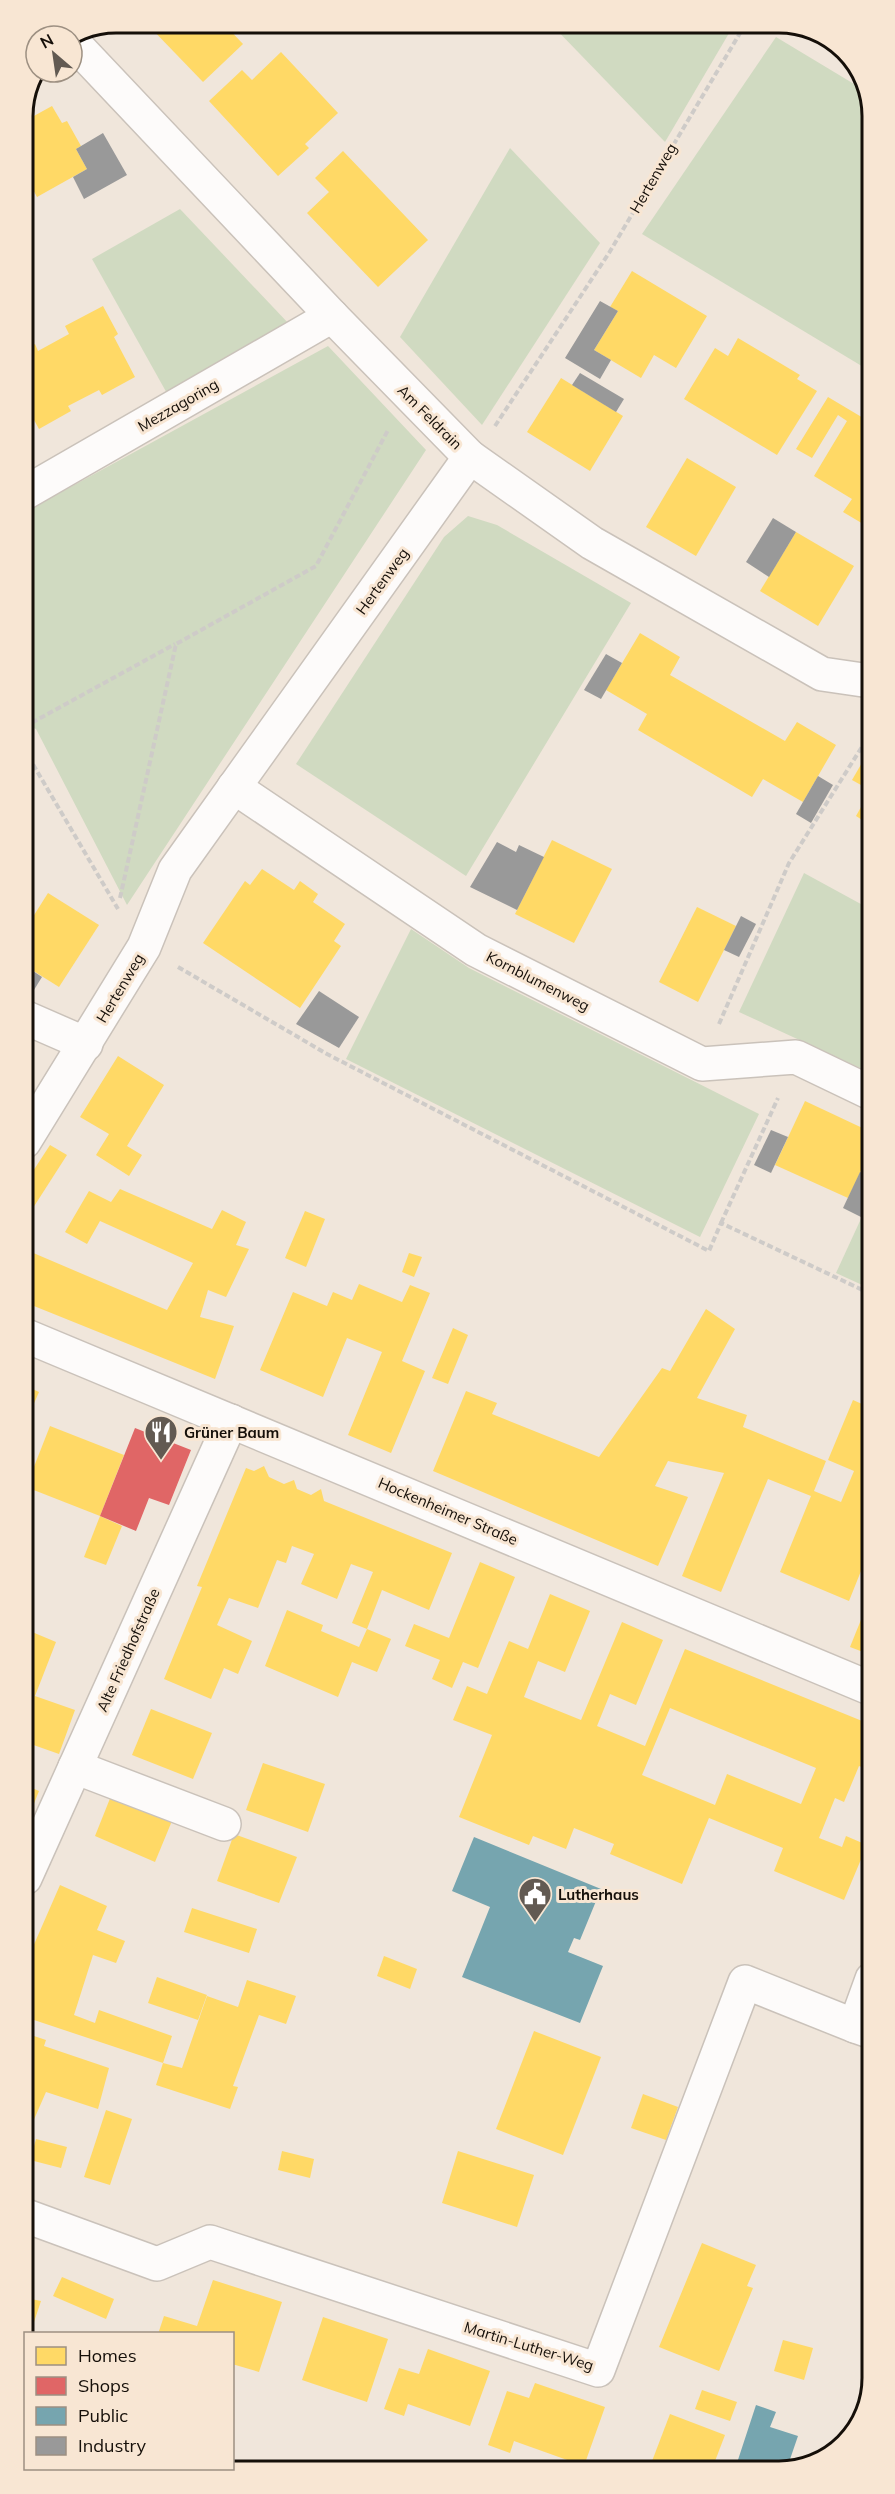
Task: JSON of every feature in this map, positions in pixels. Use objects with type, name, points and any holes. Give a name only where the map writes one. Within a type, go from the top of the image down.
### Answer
[{"type":"street","name":"Am Feldrain","points":[[84,53],[332,316],[470,457],[592,543],[822,674],[862,680]]},
{"type":"street","name":"Mezzagoring","points":[[33,488],[332,316]]},
{"type":"street","name":"Hertenweg","points":[[33,1128],[144,947],[175,870],[470,457]]},
{"type":"street","name":"Kornblumenweg","points":[[234,787],[476,950],[702,1064]]},
{"type":"street","points":[[33,1021],[86,1044]]},
{"type":"street","points":[[702,1064],[796,1057],[862,1089]]},
{"type":"street","name":"Hockenheimer Straße","points":[[33,1339],[862,1685]]},
{"type":"street","name":"Alte Friedhofstraße","points":[[33,1860],[231,1421]]},
{"type":"street","points":[[75,1767],[224,1824]]},
{"type":"street","name":"Martin-Luther-Weg","points":[[33,2219],[157,2264],[210,2242],[598,2370],[745,1982],[862,2029]]},
{"type":"path","name":"Hertenweg","points":[[470,457],[496,424],[609,253],[740,33]]},
{"type":"path","points":[[33,722],[316,566],[408,394]]},
{"type":"path","points":[[117,908],[176,644]]},
{"type":"path","points":[[702,1064],[789,863],[862,747]]},
{"type":"path","points":[[33,764],[117,908],[144,947],[327,1054],[709,1251],[796,1057]]},
{"type":"path","points":[[721,1223],[862,1290]]},
{"type":"green space","points":[[560,33],[729,33],[665,142]]},
{"type":"green space","points":[[776,37],[856,85],[862,116],[862,366],[642,234]]},
{"type":"green space","points":[[510,148],[600,243],[482,425],[400,337]]},
{"type":"green space","points":[[180,209],[290,325],[169,397],[92,259]]},
{"type":"green space","points":[[328,346],[426,450],[127,905],[36,729],[33,728],[33,508]]},
{"type":"green space","points":[[468,516],[497,525],[631,603],[466,876],[296,764],[444,537]]},
{"type":"green space","points":[[804,873],[862,905],[862,1069],[739,1012]]},
{"type":"green space","points":[[411,929],[469,968],[759,1114],[700,1237],[346,1059]]},
{"type":"green space","points":[[862,1217],[862,1285],[836,1273]]},
{"type":"building: Homes","points":[[156,33],[233,33],[243,44],[203,82]]},
{"type":"building: Homes","points":[[281,52],[338,113],[305,144],[309,148],[278,176],[209,101],[242,70],[252,80]]},
{"type":"building: Homes","points":[[52,106],[62,123],[67,121],[81,146],[76,149],[87,169],[37,197],[33,190],[33,116]]},
{"type":"building: Homes","points":[[343,151],[428,240],[378,287],[307,213],[329,192],[315,178]]},
{"type":"building: Homes","points":[[632,271],[707,316],[676,368],[654,355],[641,378],[594,350],[618,311],[610,307]]},
{"type":"building: Homes","points":[[103,306],[118,334],[114,337],[135,377],[102,395],[99,390],[68,406],[71,411],[39,429],[33,418],[33,345],[35,344],[38,351],[69,334],[65,326]]},
{"type":"building: Homes","points":[[738,338],[800,375],[797,379],[817,391],[777,455],[684,399],[715,348],[728,356]]},
{"type":"building: Homes","points":[[561,378],[623,416],[590,471],[527,432]]},
{"type":"building: Homes","points":[[828,397],[862,417],[862,523],[843,512],[852,499],[814,476],[847,421],[838,415],[812,458],[796,449]]},
{"type":"building: Homes","points":[[687,458],[736,487],[696,556],[646,527]]},
{"type":"building: Homes","points":[[796,532],[854,566],[818,626],[760,591]]},
{"type":"building: Homes","points":[[640,633],[680,657],[670,675],[785,741],[797,722],[836,745],[803,802],[763,779],[752,797],[638,730],[647,714],[606,690]]},
{"type":"building: Homes","points":[[862,763],[862,786],[852,780]]},
{"type":"building: Homes","points":[[862,805],[862,820],[856,816]]},
{"type":"building: Homes","points":[[552,840],[612,869],[574,943],[515,914]]},
{"type":"building: Homes","points":[[262,869],[294,890],[300,881],[318,894],[313,902],[345,924],[334,941],[341,946],[300,1008],[203,943],[245,881],[250,885]]},
{"type":"building: Homes","points":[[48,893],[99,925],[59,987],[33,971],[33,917]]},
{"type":"building: Homes","points":[[697,907],[736,926],[698,1002],[659,982]]},
{"type":"building: Homes","points":[[118,1056],[164,1085],[127,1146],[142,1155],[129,1176],[96,1155],[109,1134],[80,1117]]},
{"type":"building: Homes","points":[[805,1101],[862,1128],[862,1169],[848,1198],[775,1165]]},
{"type":"building: Homes","points":[[50,1145],[67,1155],[33,1208],[33,1171]]},
{"type":"building: Homes","points":[[120,1189],[212,1229],[222,1210],[246,1222],[236,1245],[249,1249],[226,1297],[208,1290],[200,1317],[234,1326],[215,1379],[33,1306],[33,1253],[167,1310],[193,1263],[100,1221],[87,1244],[65,1232],[89,1191],[111,1202]]},
{"type":"building: Homes","points":[[305,1211],[325,1219],[306,1267],[285,1258]]},
{"type":"building: Homes","points":[[409,1253],[422,1257],[414,1277],[402,1272]]},
{"type":"building: Homes","points":[[359,1284],[402,1302],[410,1285],[430,1293],[402,1361],[425,1371],[391,1453],[348,1435],[382,1352],[347,1338],[323,1397],[260,1370],[293,1292],[327,1306],[333,1292],[352,1300]]},
{"type":"building: Homes","points":[[706,1309],[735,1329],[697,1398],[747,1415],[743,1427],[826,1461],[814,1491],[841,1502],[854,1471],[828,1460],[853,1400],[862,1404],[862,1568],[849,1601],[780,1572],[811,1496],[768,1479],[721,1592],[682,1576],[724,1473],[668,1461],[655,1486],[688,1497],[658,1566],[433,1471],[466,1391],[497,1403],[492,1414],[599,1457],[662,1368],[670,1371]]},
{"type":"building: Homes","points":[[453,1328],[468,1335],[448,1384],[432,1378]]},
{"type":"building: Homes","points":[[33,1389],[39,1392],[33,1406]]},
{"type":"building: Homes","points":[[50,1426],[124,1455],[100,1516],[33,1490],[33,1469]]},
{"type":"building: Homes","points":[[264,1466],[269,1477],[284,1484],[294,1480],[297,1489],[311,1495],[321,1489],[324,1501],[452,1553],[429,1610],[382,1590],[367,1629],[352,1623],[373,1572],[351,1564],[337,1599],[301,1584],[314,1554],[292,1546],[286,1563],[277,1560],[258,1608],[229,1598],[217,1625],[252,1641],[238,1674],[224,1668],[211,1699],[164,1679],[202,1587],[197,1586],[246,1468],[254,1471]]},
{"type":"building: Homes","points":[[100,1516],[122,1526],[106,1565],[84,1557]]},
{"type":"building: Homes","points":[[480,1562],[515,1577],[478,1668],[463,1662],[452,1688],[432,1679],[440,1660],[405,1646],[414,1624],[449,1638]]},
{"type":"building: Homes","points":[[550,1594],[590,1611],[565,1672],[538,1661],[524,1697],[581,1720],[622,1622],[663,1640],[636,1705],[610,1694],[597,1726],[645,1746],[685,1649],[862,1721],[862,1767],[859,1766],[844,1802],[835,1798],[819,1838],[842,1847],[846,1836],[862,1843],[862,1857],[844,1900],[774,1871],[783,1848],[709,1818],[682,1884],[610,1854],[614,1844],[574,1828],[566,1849],[533,1836],[529,1845],[459,1817],[492,1735],[453,1720],[467,1686],[487,1694],[509,1641],[528,1649]],"holes":[[[670,1708],[816,1768],[801,1804],[727,1774],[715,1805],[642,1775]]]},
{"type":"building: Homes","points":[[287,1610],[323,1625],[321,1631],[359,1647],[367,1629],[391,1639],[377,1672],[352,1662],[338,1697],[265,1666]]},
{"type":"building: Homes","points":[[862,1617],[862,1652],[850,1647]]},
{"type":"building: Homes","points":[[33,1632],[56,1642],[35,1696],[75,1710],[59,1754],[33,1745]]},
{"type":"building: Homes","points":[[151,1709],[212,1733],[193,1779],[132,1755]]},
{"type":"building: Homes","points":[[263,1763],[325,1784],[308,1832],[246,1810]]},
{"type":"building: Homes","points":[[33,1788],[39,1791],[33,1806]]},
{"type":"building: Homes","points":[[113,1791],[174,1816],[155,1862],[95,1836]]},
{"type":"building: Homes","points":[[234,1834],[297,1857],[279,1903],[217,1881]]},
{"type":"building: Homes","points":[[60,1885],[107,1906],[97,1930],[125,1941],[116,1963],[93,1955],[74,2015],[95,2023],[99,2010],[172,2036],[163,2063],[33,2020],[33,1947]]},
{"type":"building: Homes","points":[[192,1908],[257,1929],[249,1953],[184,1932]]},
{"type":"building: Homes","points":[[384,1956],[417,1969],[410,1989],[377,1976]]},
{"type":"building: Homes","points":[[157,1977],[207,1995],[198,2020],[148,2003]]},
{"type":"building: Homes","points":[[247,1980],[296,1996],[286,2024],[259,2015],[233,2086],[238,2087],[230,2109],[156,2085],[163,2063],[182,2068],[207,1996],[238,2007]]},
{"type":"building: Homes","points":[[534,2031],[601,2057],[563,2155],[496,2129]]},
{"type":"building: Homes","points":[[33,2036],[46,2040],[44,2046],[109,2068],[98,2109],[46,2092],[33,2122]]},
{"type":"building: Homes","points":[[643,2094],[678,2107],[666,2140],[631,2128]]},
{"type":"building: Homes","points":[[106,2110],[132,2119],[110,2185],[84,2177]]},
{"type":"building: Homes","points":[[36,2139],[67,2147],[61,2168],[33,2161]]},
{"type":"building: Homes","points":[[282,2151],[314,2159],[310,2178],[278,2170]]},
{"type":"building: Homes","points":[[458,2151],[534,2175],[517,2227],[442,2203]]},
{"type":"building: Homes","points":[[702,2243],[756,2265],[747,2286],[753,2288],[719,2371],[659,2347]]},
{"type":"building: Homes","points":[[62,2277],[114,2299],[106,2319],[53,2296]]},
{"type":"building: Homes","points":[[213,2280],[282,2302],[259,2372],[234,2365],[234,2332],[159,2332],[164,2316],[197,2326]]},
{"type":"building: Homes","points":[[33,2299],[41,2301],[33,2325]]},
{"type":"building: Homes","points":[[323,2317],[388,2339],[367,2402],[302,2380]]},
{"type":"building: Homes","points":[[783,2340],[813,2348],[804,2380],[774,2371]]},
{"type":"building: Homes","points":[[428,2349],[490,2371],[470,2426],[408,2404],[404,2416],[384,2409],[399,2368],[419,2374]]},
{"type":"building: Homes","points":[[535,2383],[605,2407],[586,2461],[570,2461],[514,2441],[510,2453],[488,2445],[507,2391],[529,2398]]},
{"type":"building: Homes","points":[[702,2390],[737,2402],[730,2421],[695,2409]]},
{"type":"building: Homes","points":[[670,2414],[725,2435],[715,2461],[652,2461]]},
{"type":"building: Shops","points":[[135,1428],[191,1450],[169,1505],[149,1498],[136,1531],[100,1516]]},
{"type":"building: Public","name":"Lutherhaus","points":[[474,1837],[601,1889],[580,1940],[574,1938],[568,1952],[603,1966],[580,2023],[462,1977],[490,1907],[452,1891]]},
{"type":"building: Public","points":[[756,2405],[776,2412],[770,2427],[798,2436],[790,2460],[738,2461]]},
{"type":"building: Industry","points":[[103,133],[127,175],[84,199],[73,177],[87,169],[76,149]]},
{"type":"building: Industry","points":[[600,301],[618,311],[594,350],[611,360],[600,379],[565,358]]},
{"type":"building: Industry","points":[[580,373],[624,399],[616,412],[572,385]]},
{"type":"building: Industry","points":[[773,518],[796,532],[769,577],[746,562]]},
{"type":"building: Industry","points":[[606,654],[622,663],[601,699],[584,690]]},
{"type":"building: Industry","points":[[818,776],[833,785],[811,823],[796,814]]},
{"type":"building: Industry","points":[[497,842],[516,852],[519,845],[544,857],[517,910],[470,887]]},
{"type":"building: Industry","points":[[741,916],[756,924],[739,957],[724,950]]},
{"type":"building: Industry","points":[[33,971],[42,977],[33,992]]},
{"type":"building: Industry","points":[[319,991],[359,1017],[339,1048],[296,1024]]},
{"type":"building: Industry","points":[[771,1130],[788,1137],[771,1173],[754,1165]]},
{"type":"building: Industry","points":[[860,1172],[862,1173],[862,1215],[861,1217],[843,1208]]},
{"type":"place","name":"Grüner Baum","points":[[161,1461]]},
{"type":"place","name":"Lutherhaus","points":[[535,1923]]}]
